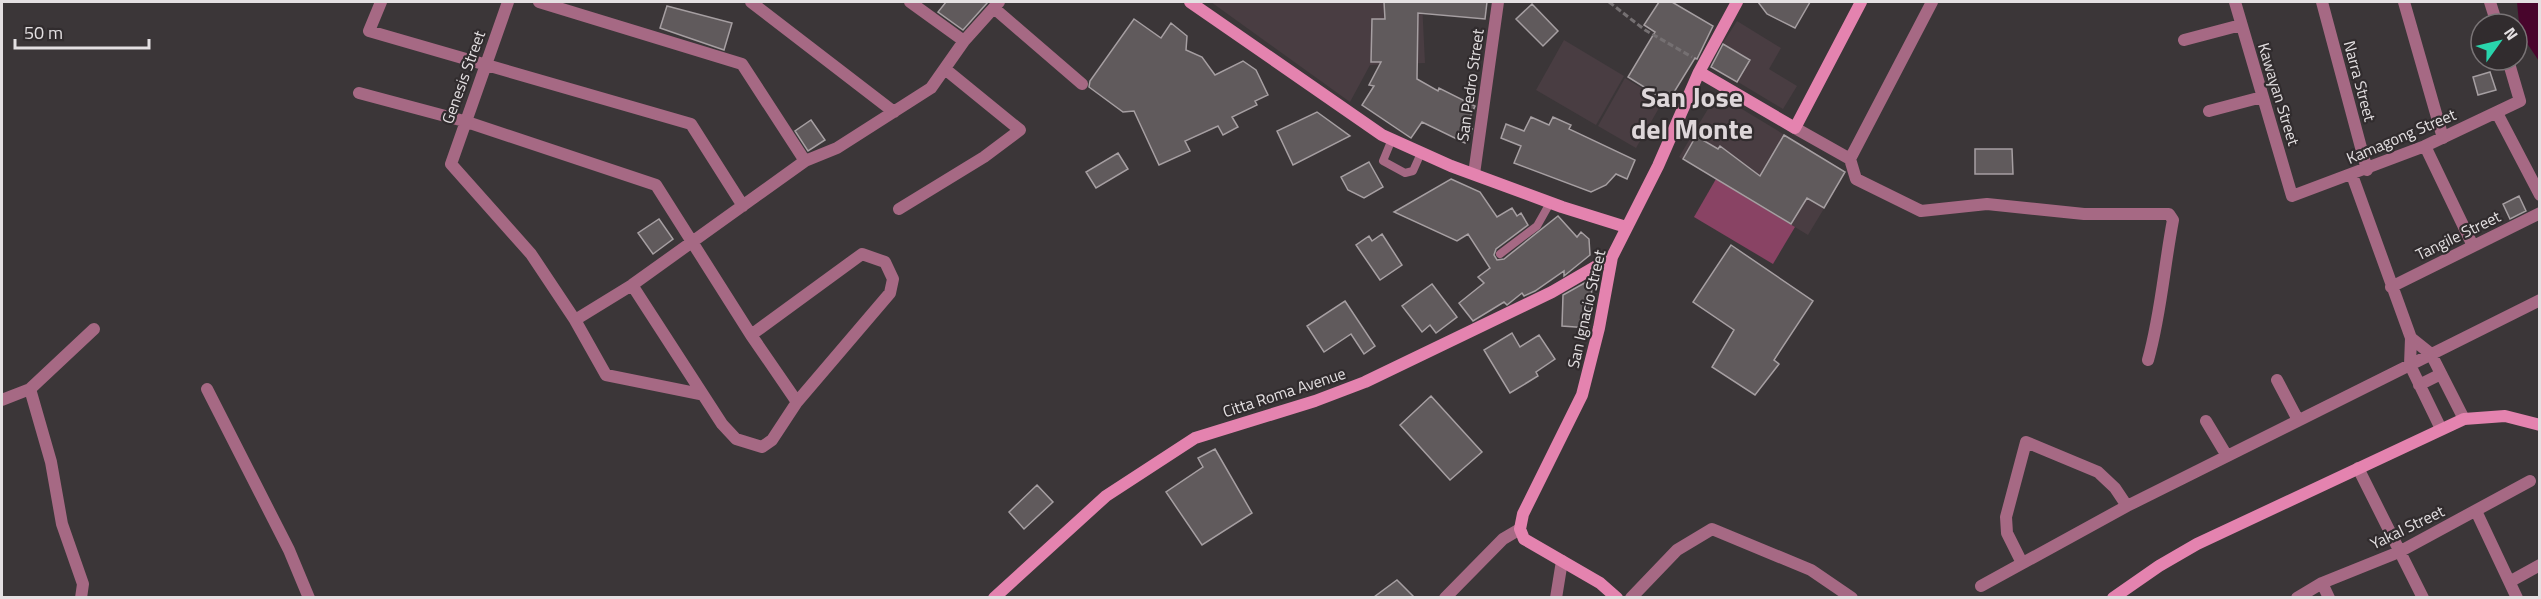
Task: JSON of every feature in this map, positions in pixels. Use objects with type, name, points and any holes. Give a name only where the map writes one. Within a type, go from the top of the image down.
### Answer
[{"type":"street","points":[[381,2],[369,31],[691,124],[743,206]]},
{"type":"street","name":"Genesis Street","points":[[508,2],[451,164],[531,254],[575,320]]},
{"type":"street","points":[[539,2],[742,64],[805,161]]},
{"type":"street","points":[[751,2],[894,112]]},
{"type":"street","points":[[910,2],[964,41]]},
{"type":"street","points":[[1190,2],[1392,139],[1421,153],[1550,203],[1626,227]]},
{"type":"street","name":"San Pedro Street","points":[[1474,174],[1498,2]]},
{"type":"street","name":"San Ignacio Street","points":[[1520,529],[1523,514],[1582,394],[1599,328],[1612,257],[1658,166],[1701,68],[1737,2]]},
{"type":"street","points":[[1795,128],[1861,2]]},
{"type":"street","points":[[1850,159],[1932,2]]},
{"type":"street","name":"Kawayan Street","points":[[2235,2],[2292,196]]},
{"type":"street","name":"Narra Street","points":[[2322,2],[2367,170]]},
{"type":"street","points":[[2404,2],[2443,138]]},
{"type":"street","points":[[700,394],[606,375],[575,320],[616,292],[632,285],[805,161],[837,148],[931,88],[964,41],[997,5],[1082,84]]},
{"type":"street","points":[[2184,40],[2241,25]]},
{"type":"street","points":[[1701,68],[1795,128],[1850,159],[1856,178],[1921,211],[1987,204],[2084,214],[2169,214],[2174,220],[2163,271],[2159,321],[2148,360]]},
{"type":"street","points":[[899,209],[984,157],[1020,130],[945,69]]},
{"type":"street","name":"Kamagong Street","points":[[2292,196],[2367,170],[2425,146],[2520,101],[2512,72]]},
{"type":"street","points":[[359,93],[464,122],[656,185],[751,335],[797,402]]},
{"type":"street","points":[[2209,111],[2262,97]]},
{"type":"street","points":[[2497,113],[2540,195]]},
{"type":"street","points":[[2425,146],[2474,246]]},
{"type":"street","points":[[2352,175],[2411,338],[2410,365],[2441,429]]},
{"type":"street","name":"Tangile Street","points":[[2391,287],[2540,213]]},
{"type":"street","points":[[632,285],[700,394],[736,439],[762,447],[772,440],[797,402],[890,293],[893,279],[885,262],[862,254],[751,335]]},
{"type":"street","name":"Citta Roma Avenue","points":[[994,597],[1106,496],[1194,438],[1315,401],[1365,382],[1552,292],[1612,257]]},
{"type":"street","points":[[1981,586],[2127,506],[2540,300]]},
{"type":"street","points":[[2,400],[30,388],[94,330]]},
{"type":"street","points":[[2411,338],[2431,354],[2464,419]]},
{"type":"street","points":[[2419,385],[2441,374]]},
{"type":"street","points":[[2277,380],[2298,420]]},
{"type":"street","points":[[30,388],[51,462],[63,524],[83,584],[81,597]]},
{"type":"street","points":[[207,389],[289,550],[309,597]]},
{"type":"street","points":[[2114,597],[2151,571],[2197,544],[2464,419],[2505,416],[2540,425]]},
{"type":"street","points":[[2206,420],[2227,456]]},
{"type":"street","points":[[2022,564],[2007,533],[2006,518],[2026,442],[2098,472],[2115,488],[2127,506]]},
{"type":"street","points":[[2358,468],[2422,597]]},
{"type":"street","name":"Yakal Street","points":[[2297,597],[2322,583],[2399,552],[2530,481]]},
{"type":"street","points":[[2476,511],[2517,597]]},
{"type":"street","points":[[1445,597],[1503,539],[1520,529],[1524,539],[1600,583],[1617,597]]},
{"type":"street","points":[[1631,597],[1677,550],[1712,529],[1811,570],[1852,597]]},
{"type":"street","points":[[1556,597],[1562,561]]},
{"type":"street","points":[[2511,581],[2540,566]]},
{"type":"street","points":[[2322,583],[2329,597]]},
{"type":"lane","points":[[1392,139],[1383,161],[1405,174],[1413,171],[1421,153]]},
{"type":"lane","points":[[1500,254],[1537,226],[1550,203]]},
{"type":"path","points":[[1609,2],[1701,68]]},
{"type":"shaded area","points":[[1211,2],[1422,2],[1425,63],[1370,65],[1350,102]]},
{"type":"shaded area","points":[[2517,2],[2539,2],[2539,61],[2529,46],[2529,12],[2518,12]]},
{"type":"shaded area","points":[[1737,21],[1781,48],[1769,69],[1797,86],[1783,109],[1738,82],[1751,60],[1723,43]]},
{"type":"shaded area","points":[[1564,40],[1624,76],[1596,125],[1536,90]]},
{"type":"shaded area","points":[[1625,78],[1663,101],[1636,148],[1598,126]]},
{"type":"shaded area","points":[[1717,94],[1846,172],[1808,235],[1679,157]]},
{"type":"shaded area","points":[[1716,179],[1795,227],[1773,264],[1694,217]]},
{"type":"building","points":[[946,2],[988,2],[963,30],[938,12]]},
{"type":"building","points":[[1384,2],[1487,2],[1485,19],[1418,13],[1417,79],[1438,91],[1439,88],[1475,106],[1466,127],[1472,129],[1465,143],[1422,122],[1411,138],[1362,105],[1374,86],[1369,85],[1381,62],[1371,62],[1372,19],[1385,19]]},
{"type":"building","points":[[1659,2],[1672,2],[1713,26],[1697,59],[1695,58],[1668,102],[1628,77],[1655,32],[1644,25]]},
{"type":"building","points":[[1758,2],[1810,2],[1795,28],[1767,14]]},
{"type":"building","points":[[1532,4],[1558,31],[1543,46],[1516,19]]},
{"type":"building","points":[[667,6],[732,23],[724,50],[660,28]]},
{"type":"building","points":[[1134,19],[1161,38],[1171,23],[1187,36],[1186,50],[1202,57],[1215,75],[1243,61],[1256,70],[1268,95],[1255,101],[1257,105],[1232,117],[1238,127],[1223,135],[1218,126],[1185,141],[1190,151],[1159,165],[1134,111],[1123,112],[1089,87],[1090,81]]},
{"type":"building","points":[[1723,44],[1750,60],[1737,82],[1711,67]]},
{"type":"building","points":[[2490,72],[2496,90],[2478,95],[2473,77]]},
{"type":"building","points":[[1317,112],[1350,136],[1293,165],[1277,131]]},
{"type":"building","points":[[1531,117],[1549,125],[1553,117],[1571,125],[1569,129],[1635,160],[1627,179],[1616,174],[1606,185],[1591,192],[1514,163],[1521,146],[1501,138],[1506,124],[1524,131]]},
{"type":"building","points":[[811,120],[825,140],[808,151],[795,131]]},
{"type":"building","points":[[1784,135],[1845,172],[1824,208],[1807,198],[1791,224],[1683,159],[1696,136],[1718,149],[1720,146],[1760,176]]},
{"type":"building","points":[[1975,149],[2012,149],[2013,174],[1975,174]]},
{"type":"building","points":[[1118,153],[1128,169],[1096,188],[1086,172]]},
{"type":"building","points":[[1369,162],[1383,187],[1364,198],[1348,190],[1341,177]]},
{"type":"building","points":[[1451,179],[1480,192],[1497,217],[1512,208],[1517,216],[1521,213],[1528,225],[1496,249],[1494,255],[1497,260],[1504,259],[1558,216],[1577,237],[1581,232],[1589,239],[1590,255],[1564,276],[1564,271],[1535,291],[1524,296],[1522,293],[1507,305],[1504,302],[1473,321],[1459,303],[1484,283],[1478,277],[1490,268],[1468,234],[1457,241],[1394,212]]},
{"type":"building","points":[[2519,196],[2526,211],[2510,219],[2503,204]]},
{"type":"building","points":[[659,219],[673,239],[653,254],[638,233]]},
{"type":"building","points":[[1382,234],[1402,265],[1380,280],[1356,245],[1369,236],[1372,241]]},
{"type":"building","points":[[1731,245],[1813,301],[1774,360],[1779,364],[1755,395],[1712,367],[1734,330],[1693,302]]},
{"type":"building","points":[[1588,281],[1592,286],[1589,328],[1562,326],[1563,295]]},
{"type":"building","points":[[1432,284],[1457,317],[1436,333],[1430,325],[1422,332],[1402,306]]},
{"type":"building","points":[[1345,301],[1375,346],[1364,354],[1351,334],[1324,352],[1307,326]]},
{"type":"building","points":[[1512,333],[1520,347],[1539,335],[1555,359],[1536,372],[1538,376],[1510,393],[1484,350]]},
{"type":"building","points":[[1431,396],[1482,452],[1450,480],[1400,425]]},
{"type":"building","points":[[1215,449],[1252,513],[1202,545],[1166,492],[1203,467],[1198,458]]},
{"type":"building","points":[[1037,485],[1053,502],[1024,529],[1009,512]]},
{"type":"building","points":[[1397,580],[1414,597],[1374,597]]},
{"type":"district","name":"San Jose del Monte","points":[[1692,113]]}]
